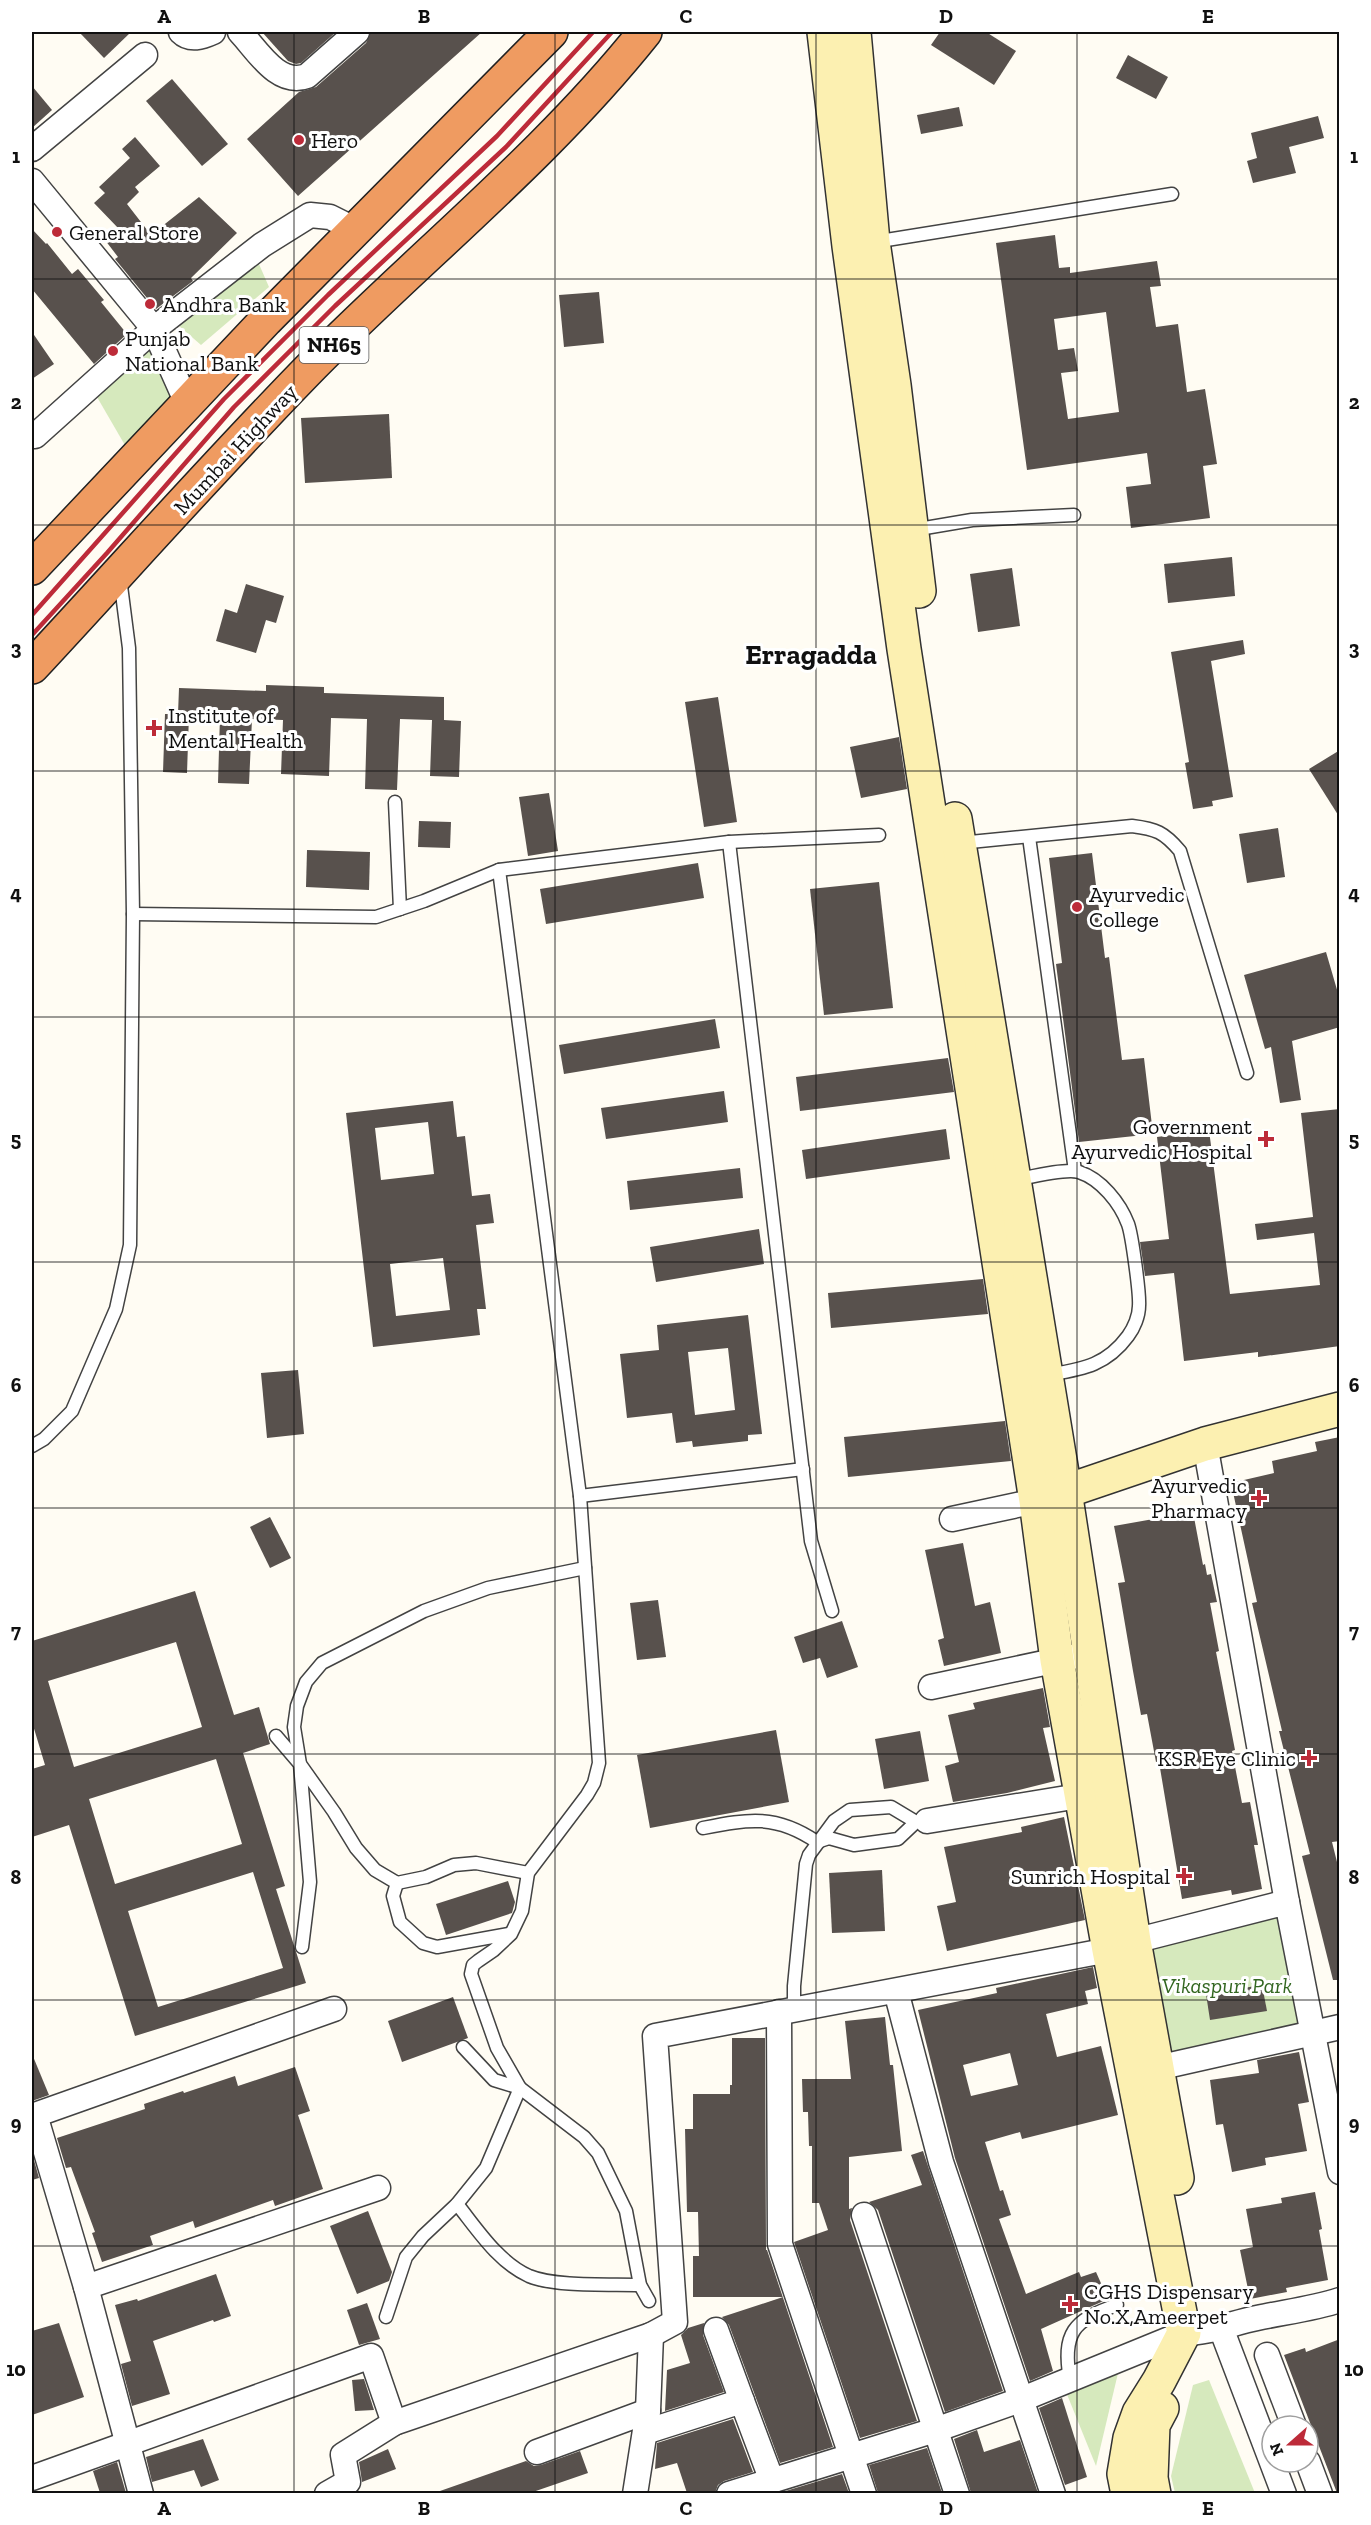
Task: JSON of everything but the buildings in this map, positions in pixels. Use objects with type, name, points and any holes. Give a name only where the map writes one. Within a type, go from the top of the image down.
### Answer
[{"type":"highway","name":"Mumbai Highway","points":[[32,667],[313,365],[526,162],[617,67],[645,32]]},
{"type":"highway","name":"NH65","points":[[32,568],[539,36]]},
{"type":"main road","points":[[824,32],[861,244],[894,385],[947,844],[1050,1496],[1090,1653],[1097,1793],[1122,1945],[1203,2331]]},
{"type":"main road","points":[[854,32],[861,244],[904,649],[947,844],[1014,1180],[1046,1376],[1057,1660],[1097,1793]]},
{"type":"main road","points":[[1050,1496],[1205,1444],[1340,1409]]},
{"type":"main road","points":[[1122,1945],[1157,2068],[1203,2331],[1186,2371],[1153,2425],[1151,2478],[1154,2493]]},
{"type":"main road","points":[[1128,2493],[1124,2474],[1130,2438],[1139,2413],[1159,2382],[1203,2331]]},
{"type":"street","points":[[181,32],[184,35],[200,38],[213,32]]},
{"type":"street","points":[[240,32],[276,72],[286,78],[298,79],[307,76],[357,32]]},
{"type":"street","points":[[32,149],[145,55]]},
{"type":"street","points":[[32,181],[154,329],[188,403]]},
{"type":"street","points":[[35,436],[154,329],[262,245],[310,215],[330,217],[356,230]]},
{"type":"street","points":[[1205,1444],[1287,1902],[1340,2172]]},
{"type":"street","points":[[952,1519],[1050,1496]]},
{"type":"street","points":[[931,1687],[1090,1653]]},
{"type":"street","points":[[921,1821],[1097,1793]]},
{"type":"street","points":[[342,2490],[343,2455],[394,2423],[651,2335],[675,2322],[655,2036],[896,1991],[1122,1945],[1287,1902]]},
{"type":"street","points":[[896,1991],[941,2162],[1053,2493]]},
{"type":"street","points":[[141,2493],[86,2287],[33,2116],[334,2009]]},
{"type":"street","points":[[787,2011],[780,2244],[864,2493]]},
{"type":"street","points":[[1157,2068],[1314,2035],[1340,2027]]},
{"type":"street","points":[[86,2287],[378,2188]]},
{"type":"street","points":[[864,2215],[957,2493]]},
{"type":"street","points":[[729,2493],[935,2430],[1203,2331],[1256,2318],[1311,2309],[1340,2300]]},
{"type":"street","points":[[716,2330],[772,2481]]},
{"type":"street","points":[[1203,2331],[1284,2493]]},
{"type":"street","points":[[635,2493],[647,2421],[651,2335]]},
{"type":"street","points":[[1267,2355],[1289,2414]]},
{"type":"street","points":[[32,2478],[371,2356],[394,2423]]},
{"type":"street","points":[[537,2452],[647,2421],[742,2401]]},
{"type":"street","points":[[1313,2474],[1320,2493]]},
{"type":"lane","points":[[861,244],[1172,194]]},
{"type":"lane","points":[[911,530],[972,520],[1074,515]]},
{"type":"lane","points":[[32,1446],[44,1438],[72,1411],[116,1309],[130,1245],[133,914],[129,648],[119,573]]},
{"type":"lane","points":[[395,802],[400,909]]},
{"type":"lane","points":[[947,844],[1132,826],[1151,829],[1168,837],[1180,851],[1247,1072]]},
{"type":"lane","points":[[133,914],[376,917],[499,870],[729,842],[879,835]]},
{"type":"lane","points":[[1029,837],[1075,1171]]},
{"type":"lane","points":[[729,842],[811,1541],[832,1611]]},
{"type":"lane","points":[[499,870],[580,1496],[599,1763],[587,1796],[528,1873],[522,1911],[511,1934],[473,1965],[471,1974],[497,2048],[520,2088]]},
{"type":"lane","points":[[1014,1180],[1075,1171],[1088,1175],[1116,1202],[1128,1225],[1139,1306],[1136,1322],[1128,1336],[1106,1358],[1090,1367],[1046,1376]]},
{"type":"lane","points":[[580,1496],[803,1469]]},
{"type":"lane","points":[[302,1947],[310,1881],[300,1764],[294,1727],[297,1706],[306,1682],[322,1663],[424,1611],[488,1588],[585,1568]]},
{"type":"lane","points":[[276,1736],[300,1764],[356,1848],[375,1870],[397,1883],[426,1877],[454,1865],[476,1863],[528,1873]]},
{"type":"lane","points":[[787,2011],[794,1986],[806,1864],[817,1842],[834,1821],[850,1810],[891,1807],[921,1821],[898,1839],[854,1845],[829,1838],[817,1842]]},
{"type":"lane","points":[[703,1828],[744,1820],[774,1821],[805,1834],[817,1842]]},
{"type":"lane","points":[[397,1883],[393,1896],[400,1922],[423,1943],[437,1947],[511,1934]]},
{"type":"lane","points":[[463,2047],[494,2080],[520,2088],[584,2137],[598,2153],[626,2211],[640,2285],[649,2301]]},
{"type":"lane","points":[[386,2317],[406,2257],[423,2236],[457,2204],[486,2168],[520,2088]]},
{"type":"lane","points":[[457,2204],[493,2248],[515,2268],[529,2275],[544,2280],[640,2285]]},
{"type":"lane","points":[[1070,2380],[1066,2357],[1069,2336],[1080,2323],[1098,2312],[1117,2305]]},
{"type":"green space","points":[[255,255],[269,287],[201,345],[178,325]]},
{"type":"green space","points":[[152,348],[177,402],[126,447],[97,397]]},
{"type":"green space","name":"Vikaspuri Park","points":[[1283,1906],[1310,2033],[1166,2062],[1147,1941]]},
{"type":"green space","points":[[1119,2369],[1096,2466],[1064,2387]]},
{"type":"green space","points":[[1209,2380],[1255,2493],[1175,2493],[1171,2476],[1193,2385]]},
{"type":"railway","points":[[32,615],[224,399],[328,295],[497,136],[593,32]]},
{"type":"railway","points":[[32,635],[234,407],[335,306],[506,147],[612,32]]},
{"type":"place","name":"Hero","points":[[299,140]]},
{"type":"place","name":"General Store","points":[[57,232]]},
{"type":"place","name":"Andhra Bank","points":[[150,304]]},
{"type":"place","name":"Punjab National Bank","points":[[113,351]]},
{"type":"place","name":"Institute of Mental Health","points":[[154,728]]},
{"type":"place","name":"Ayurvedic College","points":[[1077,907]]},
{"type":"place","name":"Government Ayurvedic Hospital","points":[[1266,1139]]},
{"type":"place","name":"Ayurvedic Pharmacy","points":[[1259,1498]]},
{"type":"place","name":"KSR Eye Clinic","points":[[1309,1758]]},
{"type":"place","name":"Sunrich Hospital","points":[[1184,1876]]},
{"type":"place","name":"CGHS Dispensary No.X,Ameerpet","points":[[1070,2304]]},
{"type":"district","name":"Erragadda","points":[[811,654]]}]
